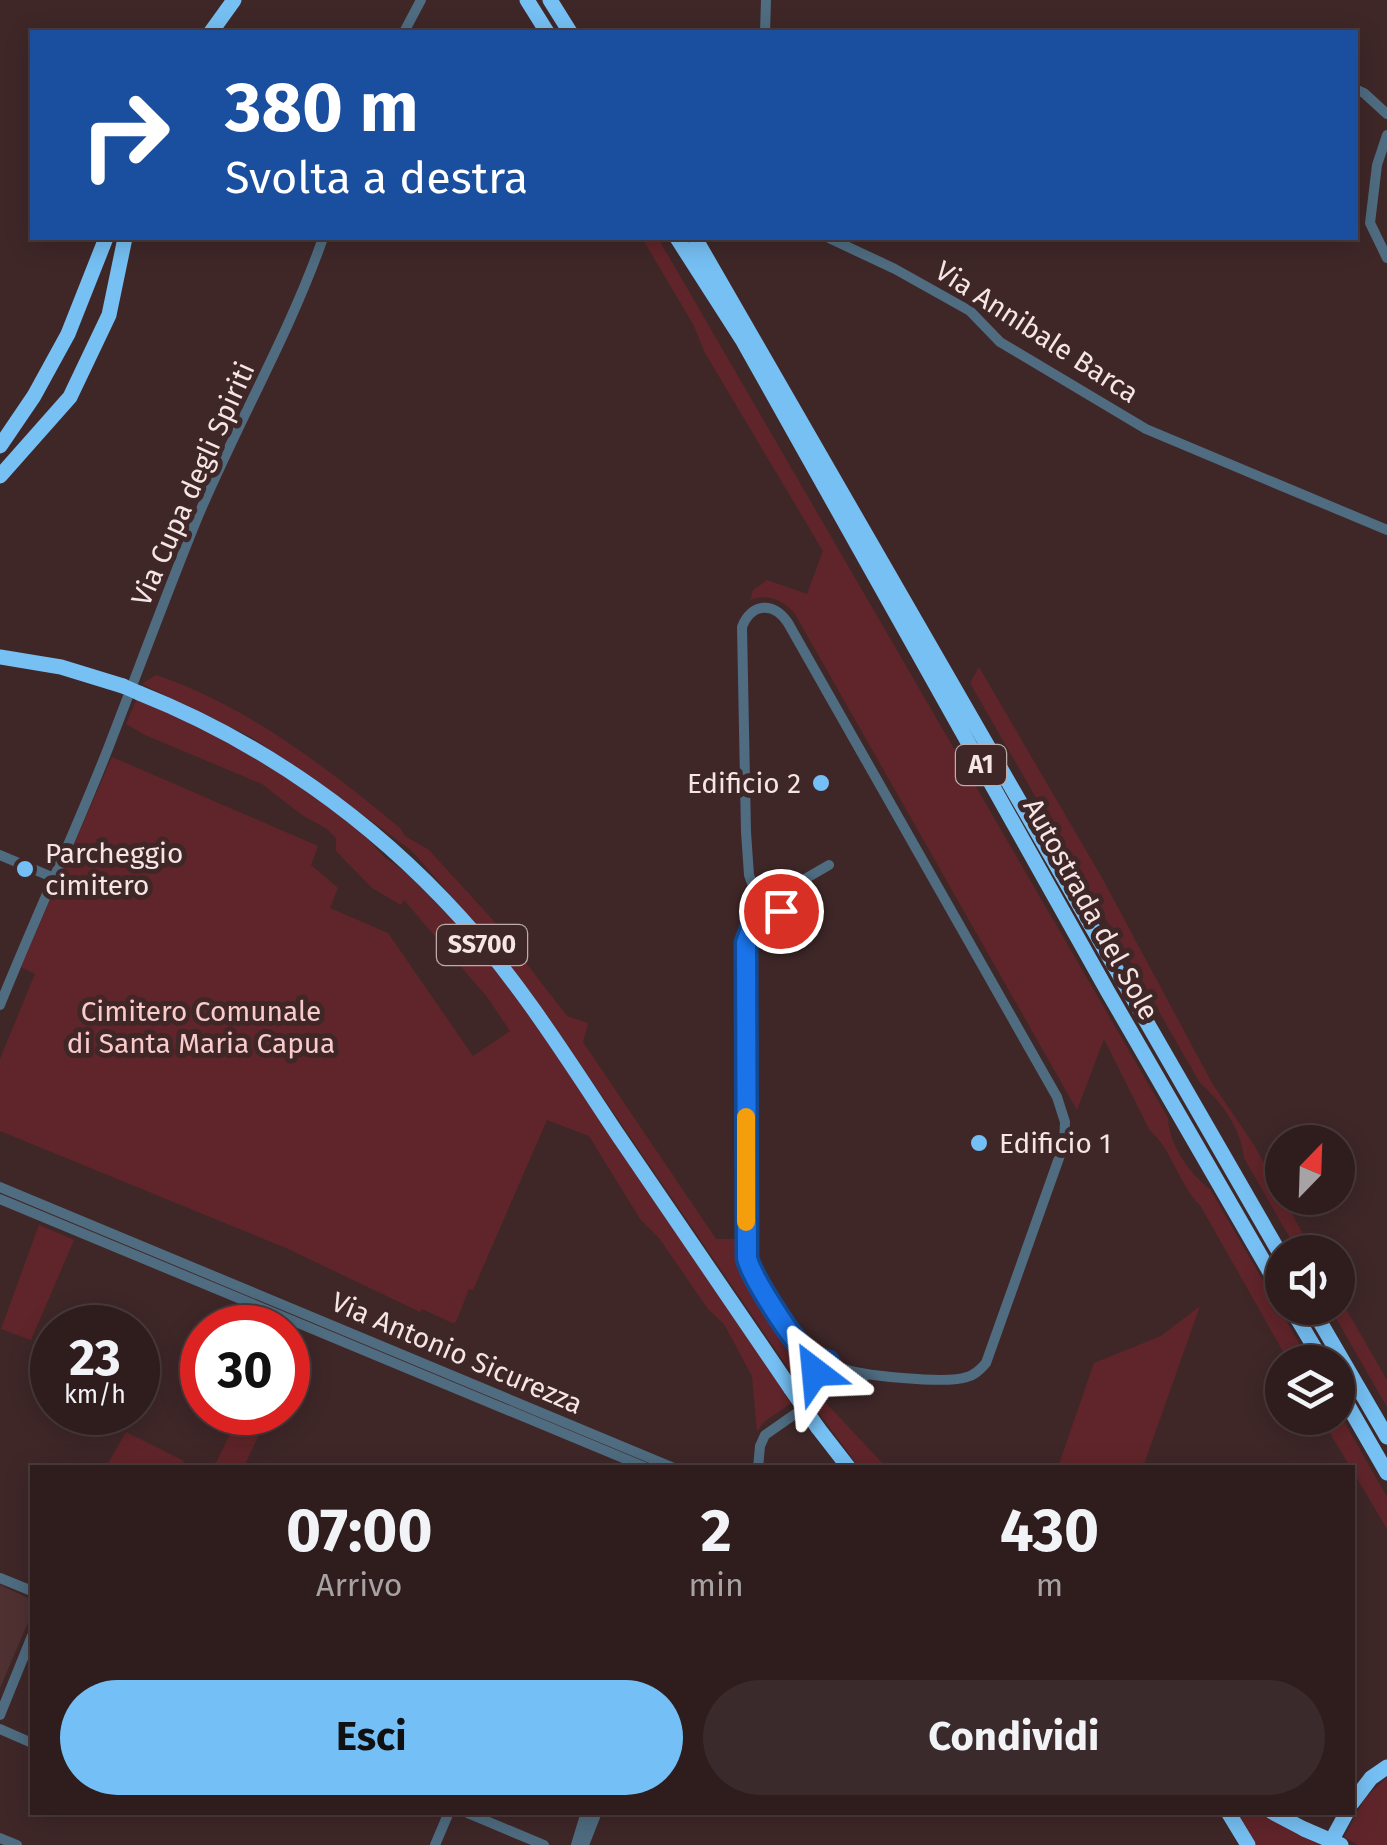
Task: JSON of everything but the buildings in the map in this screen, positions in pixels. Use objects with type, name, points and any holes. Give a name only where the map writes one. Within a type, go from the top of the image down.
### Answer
[{"type":"highway","points":[[212,30],[234,0]]},
{"type":"highway","points":[[223,30],[244,0]]},
{"type":"highway","points":[[525,0],[543,25]]},
{"type":"highway","points":[[550,0],[569,30]]},
{"type":"highway","points":[[0,446],[34,396],[68,334],[105,240]]},
{"type":"highway","points":[[0,476],[70,396],[109,315],[125,240]]},
{"type":"highway","name":"Autostrada del Sole","points":[[678,240],[743,341],[1265,1264]]},
{"type":"highway","name":"Autostrada del Sole","points":[[697,240],[1270,1235]]},
{"type":"highway","name":"SS700","points":[[0,656],[61,667],[122,686],[210,725],[264,754],[350,813],[420,875],[462,919],[552,1037],[728,1298],[847,1465]]},
{"type":"highway","points":[[1322,1325],[1387,1437]]},
{"type":"highway","points":[[1355,1417],[1387,1473]]},
{"type":"highway","points":[[1355,1799],[1387,1767]]},
{"type":"highway","points":[[1230,1815],[1248,1845]]},
{"type":"highway","points":[[1277,1815],[1330,1845],[1345,1815]]},
{"type":"highway","points":[[1304,1830],[1341,1845]]},
{"type":"street","points":[[405,30],[422,0]]},
{"type":"street","points":[[765,30],[766,0]]},
{"type":"street","points":[[1358,90],[1387,114]]},
{"type":"street","points":[[1387,135],[1377,165],[1370,223],[1387,258]]},
{"type":"street","name":"Via Cupa degli Spiriti","points":[[0,1004],[107,750],[198,517],[307,284],[322,240]]},
{"type":"street","name":"Via Annibale Barca","points":[[833,240],[970,311],[1000,342],[1146,428],[1387,530]]},
{"type":"street","points":[[754,890],[749,876],[746,832],[742,628],[747,615],[764,607],[778,611],[788,623],[1058,1097],[1065,1122],[1064,1144],[986,1363],[959,1379],[871,1375],[816,1359],[802,1349]]},
{"type":"street","points":[[0,855],[52,877]]},
{"type":"street","points":[[779,894],[829,865]]},
{"type":"street","points":[[765,886],[779,894],[782,905],[778,916],[766,922],[755,919],[746,904],[754,890],[765,886]]},
{"type":"street","points":[[755,919],[746,943],[747,1258],[754,1276],[823,1388],[834,1387],[842,1378],[833,1364]]},
{"type":"street","name":"Via Antonio Sicurezza","points":[[0,1187],[667,1465]]},
{"type":"street","name":"Via Antonio Sicurezza","points":[[0,1199],[640,1465]]},
{"type":"street","points":[[809,1403],[817,1368],[833,1364]]},
{"type":"street","points":[[758,1465],[760,1446],[766,1435],[846,1380],[871,1375]]},
{"type":"street","points":[[0,1578],[30,1590]]},
{"type":"street","points":[[0,1715],[30,1641]]},
{"type":"street","points":[[0,1730],[30,1743]]},
{"type":"street","points":[[435,1845],[448,1815]]},
{"type":"street","points":[[473,1815],[544,1845]]},
{"type":"street","points":[[576,1845],[585,1815]]},
{"type":"street","points":[[584,1845],[596,1815]]},
{"type":"street","points":[[0,1838],[17,1845]]},
{"type":"shaded area","points":[[0,1585],[30,1599],[30,1618],[0,1688]]},
{"type":"green space","points":[[643,240],[659,240],[1168,1118],[1182,1158],[1210,1189],[1265,1284],[1265,1320],[1200,1205],[1150,1131],[1104,1039],[1077,1110],[795,614],[775,599],[750,600],[753,590],[767,580],[807,594],[823,551],[705,353],[693,324]]},
{"type":"green space","points":[[979,667],[1101,876],[1212,1083],[1265,1165],[1265,1195],[1244,1158],[1229,1117],[1200,1083],[970,683]]},
{"type":"green space","points":[[156,675],[221,703],[284,740],[373,806],[405,836],[429,850],[492,919],[567,1016],[588,1023],[583,1042],[716,1239],[737,1239],[742,1275],[809,1373],[811,1384],[806,1394],[546,1014],[412,851],[251,737],[142,684]]},
{"type":"green space","name":"Cimitero Comunale di Santa Maria Capua","points":[[137,699],[229,741],[330,806],[360,830],[384,857],[417,880],[475,944],[528,1013],[793,1402],[757,1431],[752,1376],[724,1324],[708,1309],[659,1238],[640,1219],[589,1136],[547,1120],[473,1290],[469,1289],[456,1322],[452,1323],[422,1309],[420,1312],[286,1248],[0,1131],[0,1059],[35,974],[21,967],[112,757],[318,846],[311,865],[338,888],[330,908],[388,933],[473,1056],[510,1031],[487,997],[404,900],[401,905],[372,888],[336,851],[336,838],[327,829],[262,784],[126,724]]},
{"type":"green space","points":[[1277,1215],[1293,1215],[1304,1235],[1288,1235]]},
{"type":"green space","points":[[39,1225],[74,1240],[46,1305],[30,1305],[30,1340],[1,1329]]},
{"type":"green space","points":[[1200,1306],[1144,1465],[1059,1465],[1094,1363],[1161,1336]]},
{"type":"green space","points":[[1355,1324],[1387,1380],[1387,1407],[1355,1345],[1340,1325]]},
{"type":"green space","points":[[1268,1325],[1289,1325],[1300,1345],[1279,1345]]},
{"type":"green space","points":[[826,1403],[884,1465],[858,1465],[816,1409]]},
{"type":"green space","points":[[124,1435],[132,1435],[184,1461],[182,1465],[107,1465]]},
{"type":"green space","points":[[229,1435],[259,1435],[245,1465],[215,1465]]},
{"type":"green space","points":[[1331,1435],[1352,1435],[1387,1497],[1387,1529],[1355,1475],[1355,1465],[1349,1465]]},
{"type":"green space","points":[[1387,1777],[1387,1845],[1358,1845],[1344,1837],[1365,1798]]},
{"type":"green space","points":[[1237,1815],[1263,1815],[1320,1845],[1256,1845]]},
{"type":"slow traffic","points":[[746,1117],[746,1222]]},
{"type":"place","name":"Edificio 2","points":[[821,783]]},
{"type":"place","name":"Parcheggio cimitero","points":[[25,869]]},
{"type":"place","name":"Edificio 1","points":[[979,1143]]},
{"type":"route","points":[[781,911],[770,921],[755,919],[746,943],[747,1258],[754,1276],[802,1349],[828,1362],[815,1372]]}]
